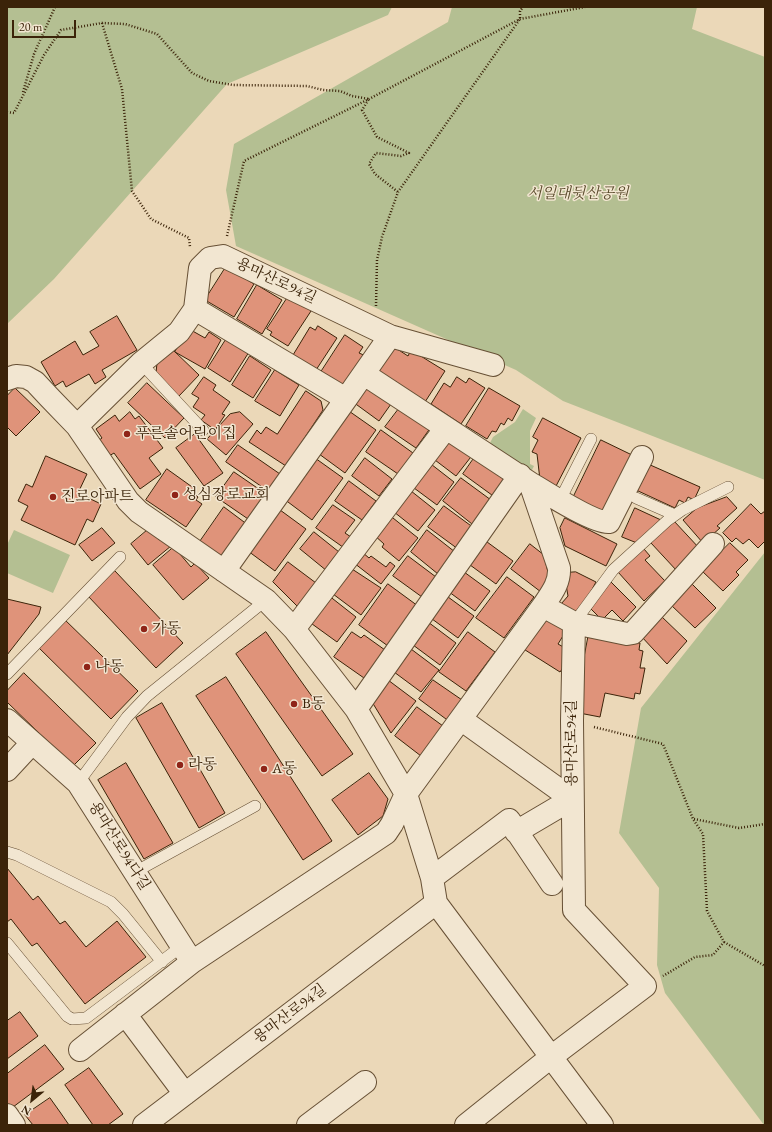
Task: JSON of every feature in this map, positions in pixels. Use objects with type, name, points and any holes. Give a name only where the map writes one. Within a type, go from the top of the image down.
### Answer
[{"type":"street","name":"용마산로94길","points":[[77,426],[140,363],[176,335],[195,309],[200,268],[210,258],[223,256],[390,336],[493,365]]},
{"type":"street","points":[[195,309],[346,400]]},
{"type":"street","points":[[224,572],[390,336]]},
{"type":"street","points":[[364,374],[525,479],[560,500],[604,523],[609,522],[642,457]]},
{"type":"street","points":[[16,378],[35,382],[77,426],[133,506],[149,520],[266,600],[294,629],[356,709],[406,794],[432,878],[436,903],[602,1125]]},
{"type":"street","points":[[294,629],[446,428]]},
{"type":"street","points":[[80,1050],[125,1014],[187,954],[386,833],[392,824],[406,794],[462,720],[544,606],[557,584],[559,568],[525,479]]},
{"type":"street","points":[[356,709],[525,479]]},
{"type":"street","points":[[544,606],[574,623],[627,634],[633,633],[714,544]]},
{"type":"street","name":"용마산로94길","points":[[572,799],[574,623]]},
{"type":"street","name":"용마산로94다길","points":[[7,720],[78,783],[187,954]]},
{"type":"street","name":"용마산로94길","points":[[462,720],[572,799]]},
{"type":"street","points":[[7,770],[32,743]]},
{"type":"street","points":[[466,1125],[551,1057],[645,986],[574,910],[572,799],[516,832]]},
{"type":"street","points":[[432,878],[509,820],[552,884]]},
{"type":"street","name":"용마산로94길","points":[[144,1125],[436,903]]},
{"type":"street","points":[[125,1014],[185,1094]]},
{"type":"street","points":[[308,1125],[365,1082]]},
{"type":"street","points":[[7,1115],[14,1125]]},
{"type":"lane","points":[[140,363],[203,430]]},
{"type":"lane","points":[[560,500],[591,439]]},
{"type":"lane","points":[[574,623],[613,570],[675,515],[728,487]]},
{"type":"lane","points":[[636,498],[675,515]]},
{"type":"lane","points":[[7,674],[120,557]]},
{"type":"lane","points":[[78,783],[127,717],[147,696],[266,600]]},
{"type":"lane","points":[[135,872],[254,806]]},
{"type":"lane","points":[[7,852],[17,855],[111,902],[123,914],[162,962]]},
{"type":"lane","points":[[7,943],[67,1016],[76,1019],[86,1018],[162,962],[187,954]]},
{"type":"path","points":[[23,92],[34,54],[55,7]]},
{"type":"path","points":[[390,336],[376,316],[378,260],[382,237],[398,192],[520,19],[520,11],[523,7]]},
{"type":"path","points":[[223,256],[244,161],[369,99],[520,19],[585,7]]},
{"type":"path","points":[[102,23],[122,89],[132,191],[151,220],[189,238],[190,253]]},
{"type":"path","points":[[7,112],[14,113],[23,92],[44,55],[61,30],[102,23],[125,24],[157,34],[192,72],[209,81],[233,85],[307,86],[323,90],[340,91],[352,96],[369,99]]},
{"type":"path","points":[[369,99],[362,110],[377,137],[410,153],[401,156],[376,153],[368,164],[376,174],[398,192]]},
{"type":"path","points":[[572,721],[663,744],[693,819],[703,834],[707,911],[724,942],[765,966]]},
{"type":"path","points":[[693,819],[739,828],[765,824]]},
{"type":"path","points":[[645,986],[695,957],[713,955],[724,942]]},
{"type":"green space","points":[[7,7],[392,7],[388,15],[227,84],[54,279],[7,324]]},
{"type":"green space","name":"서일대뒷산공원","points":[[452,7],[697,7],[692,29],[765,57],[765,480],[563,401],[516,370],[236,246],[226,190],[234,144],[448,22]]},
{"type":"green space","points":[[523,409],[536,418],[530,431],[530,464],[534,466],[530,474],[489,445],[493,437],[515,422]]},
{"type":"green space","points":[[14,530],[70,555],[53,593],[7,573],[7,545]]},
{"type":"green space","points":[[765,552],[764,1125],[665,993],[657,965],[659,888],[619,833],[641,708]]},
{"type":"building","points":[[226,267],[254,284],[234,317],[205,300]]},
{"type":"building","points":[[257,285],[282,300],[262,334],[237,319]]},
{"type":"building","points":[[288,297],[313,308],[288,346],[270,335],[272,332],[267,329]]},
{"type":"building","points":[[117,316],[137,350],[102,370],[106,377],[95,384],[89,374],[66,387],[63,381],[55,386],[41,362],[75,341],[83,355],[99,346],[90,332]]},
{"type":"building","points":[[318,326],[337,338],[316,370],[293,355],[310,327],[315,330]]},
{"type":"building","points":[[189,329],[205,338],[209,332],[221,340],[205,369],[175,352]]},
{"type":"building","points":[[345,335],[363,347],[359,353],[366,356],[345,388],[321,372]]},
{"type":"building","points":[[227,338],[249,352],[230,382],[208,368]]},
{"type":"building","points":[[391,345],[408,356],[411,350],[445,371],[425,402],[375,370]]},
{"type":"building","points":[[171,348],[199,375],[179,396],[156,373],[157,363]]},
{"type":"building","points":[[250,356],[271,370],[253,398],[232,385]]},
{"type":"building","points":[[275,370],[299,385],[280,416],[255,401]]},
{"type":"building","points":[[204,377],[216,385],[213,390],[230,402],[222,414],[225,415],[215,430],[201,420],[205,415],[193,407],[199,398],[192,394]]},
{"type":"building","points":[[457,377],[466,383],[469,378],[485,388],[461,424],[431,404],[444,383],[450,387]]},
{"type":"building","points":[[147,383],[184,418],[165,438],[128,403]]},
{"type":"building","points":[[15,388],[40,412],[16,436],[7,427],[7,396]]},
{"type":"building","points":[[369,388],[391,404],[379,421],[353,402],[362,389]]},
{"type":"building","points":[[489,388],[520,406],[512,421],[508,418],[504,425],[501,423],[496,432],[492,431],[487,439],[466,426]]},
{"type":"building","points":[[306,391],[321,401],[323,410],[286,466],[249,442],[257,430],[261,434],[266,427],[277,434]]},
{"type":"building","points":[[401,406],[431,427],[416,448],[385,427]]},
{"type":"building","points":[[346,409],[376,430],[345,473],[315,451]]},
{"type":"building","points":[[130,412],[135,419],[139,416],[163,448],[149,458],[161,474],[140,489],[114,453],[109,456],[98,441],[102,438],[96,429],[115,415],[119,421]]},
{"type":"building","points":[[240,412],[253,424],[226,455],[207,439],[230,414]]},
{"type":"building","points":[[543,418],[581,438],[555,488],[540,480],[537,454],[532,452],[538,440],[533,437]]},
{"type":"building","points":[[381,430],[413,453],[398,474],[366,452]]},
{"type":"building","points":[[195,434],[223,473],[204,486],[176,448]]},
{"type":"building","points":[[448,434],[474,453],[456,476],[431,457]]},
{"type":"building","points":[[601,440],[632,455],[604,514],[573,498]]},
{"type":"building","points":[[238,445],[280,474],[268,491],[226,462]]},
{"type":"building","points":[[477,454],[510,479],[496,498],[463,474]]},
{"type":"building","name":"진로아파트","points":[[46,456],[87,474],[78,493],[101,504],[93,522],[87,519],[75,545],[21,520],[28,506],[18,501],[26,484],[32,487]]},
{"type":"building","points":[[315,458],[343,478],[312,520],[284,499]]},
{"type":"building","points":[[365,458],[392,479],[379,496],[352,476]]},
{"type":"building","points":[[427,461],[454,482],[437,505],[410,485]]},
{"type":"building","points":[[648,464],[700,487],[694,500],[688,497],[685,503],[679,500],[675,508],[636,490]]},
{"type":"building","points":[[167,469],[195,489],[193,493],[198,497],[196,500],[202,504],[186,527],[146,500]]},
{"type":"building","points":[[234,472],[269,496],[251,521],[216,497]]},
{"type":"building","points":[[461,478],[491,500],[472,524],[443,501]]},
{"type":"building","points":[[349,481],[376,501],[362,520],[335,501]]},
{"type":"building","points":[[406,487],[435,510],[418,531],[389,508]]},
{"type":"building","points":[[727,497],[737,508],[717,526],[720,528],[703,543],[683,520],[697,508]]},
{"type":"building","points":[[751,504],[761,514],[765,511],[765,541],[758,548],[749,539],[743,544],[736,538],[732,542],[723,533]]},
{"type":"building","points":[[333,505],[355,520],[345,533],[354,539],[347,550],[316,528]]},
{"type":"building","points":[[444,506],[474,528],[458,549],[428,527]]},
{"type":"building","points":[[224,507],[248,525],[223,560],[199,543]]},
{"type":"building","points":[[276,507],[306,529],[275,571],[248,551]]},
{"type":"building","points":[[635,508],[661,520],[637,543],[622,537]]},
{"type":"building","points":[[388,514],[418,538],[399,561],[382,547],[384,544],[373,534]]},
{"type":"building","points":[[565,518],[617,544],[606,566],[565,546],[560,528]]},
{"type":"building","points":[[674,521],[700,549],[677,571],[651,543]]},
{"type":"building","points":[[102,528],[115,543],[92,561],[79,545]]},
{"type":"building","points":[[150,528],[159,540],[164,537],[171,546],[148,565],[131,544]]},
{"type":"building","points":[[427,530],[455,552],[438,574],[411,552]]},
{"type":"building","points":[[314,532],[339,552],[333,559],[335,561],[327,571],[300,549]]},
{"type":"building","points":[[483,539],[513,561],[496,584],[466,562]]},
{"type":"building","points":[[730,543],[748,560],[736,572],[739,575],[723,591],[702,571]]},
{"type":"building","points":[[530,544],[544,555],[550,581],[541,592],[511,569]]},
{"type":"building","points":[[174,547],[191,567],[195,563],[209,578],[183,600],[153,565]]},
{"type":"building","points":[[644,549],[650,556],[645,560],[665,581],[644,601],[618,572]]},
{"type":"building","points":[[362,552],[369,558],[371,556],[386,567],[390,562],[395,566],[381,584],[354,563]]},
{"type":"building","points":[[408,556],[436,577],[422,597],[393,576]]},
{"type":"building","points":[[288,562],[316,583],[299,608],[273,582]]},
{"type":"building","points":[[352,569],[381,588],[361,615],[333,594]]},
{"type":"building","points":[[460,569],[490,591],[475,611],[445,589]]},
{"type":"building","name":"가동","points":[[115,571],[183,643],[156,668],[88,596]]},
{"type":"building","points":[[576,572],[596,582],[589,595],[574,614],[561,604],[568,596],[564,573]]},
{"type":"building","points":[[507,577],[534,597],[504,638],[476,618]]},
{"type":"building","points":[[611,582],[636,607],[623,621],[612,610],[602,620],[588,606]]},
{"type":"building","points":[[691,583],[716,608],[695,628],[670,604]]},
{"type":"building","points":[[388,584],[418,606],[388,646],[359,625]]},
{"type":"building","points":[[444,594],[474,616],[458,638],[428,616]]},
{"type":"building","points":[[328,595],[356,617],[337,642],[308,621]]},
{"type":"building","points":[[7,599],[41,607],[39,614],[7,655]]},
{"type":"building","points":[[542,616],[566,631],[558,644],[567,649],[565,665],[560,672],[522,648]]},
{"type":"building","points":[[661,616],[687,641],[667,664],[641,636]]},
{"type":"building","name":"나동","points":[[62,617],[138,691],[111,719],[35,644]]},
{"type":"building","points":[[428,622],[456,643],[440,665],[409,642]]},
{"type":"building","name":"B동","points":[[266,632],[353,754],[322,776],[236,654]]},
{"type":"building","points":[[352,632],[361,638],[364,635],[385,650],[364,678],[334,657]]},
{"type":"building","points":[[468,632],[495,652],[466,691],[439,672]]},
{"type":"building","points":[[589,633],[640,643],[639,650],[643,651],[640,668],[645,668],[640,694],[635,693],[634,699],[605,693],[600,717],[574,712]]},
{"type":"building","points":[[407,646],[439,670],[421,692],[390,669]]},
{"type":"building","points":[[24,673],[96,743],[73,766],[7,702],[7,691]]},
{"type":"building","name":"A동","points":[[226,677],[332,841],[303,860],[196,696]]},
{"type":"building","points":[[384,677],[416,701],[391,733],[369,697]]},
{"type":"building","points":[[433,680],[465,702],[450,722],[419,699]]},
{"type":"building","name":"라동","points":[[162,703],[225,813],[199,828],[136,718]]},
{"type":"building","points":[[417,707],[443,726],[421,756],[395,736]]},
{"type":"building","points":[[126,763],[173,843],[144,859],[98,780]]},
{"type":"building","points":[[369,773],[388,799],[383,816],[358,835],[332,800]]},
{"type":"building","points":[[7,868],[33,900],[38,896],[60,924],[65,921],[86,947],[117,921],[146,957],[85,1004],[37,943],[32,946],[11,919],[7,922]]},
{"type":"building","points":[[20,1012],[38,1036],[7,1059],[7,1021]]},
{"type":"building","points":[[45,1045],[64,1069],[9,1110],[7,1108],[7,1074]]},
{"type":"building","points":[[89,1068],[123,1114],[108,1125],[93,1125],[65,1085]]},
{"type":"building","points":[[50,1098],[69,1125],[33,1125],[25,1115]]},
{"type":"place","name":"푸른솔어린이집","points":[[127,434]]},
{"type":"place","name":"성심장로교회","points":[[175,495]]},
{"type":"place","name":"진로아파트","points":[[53,497]]},
{"type":"place","name":"가동","points":[[144,629]]},
{"type":"place","name":"나동","points":[[87,667]]},
{"type":"place","name":"B동","points":[[294,704]]},
{"type":"place","name":"라동","points":[[180,765]]},
{"type":"place","name":"A동","points":[[264,769]]}]
